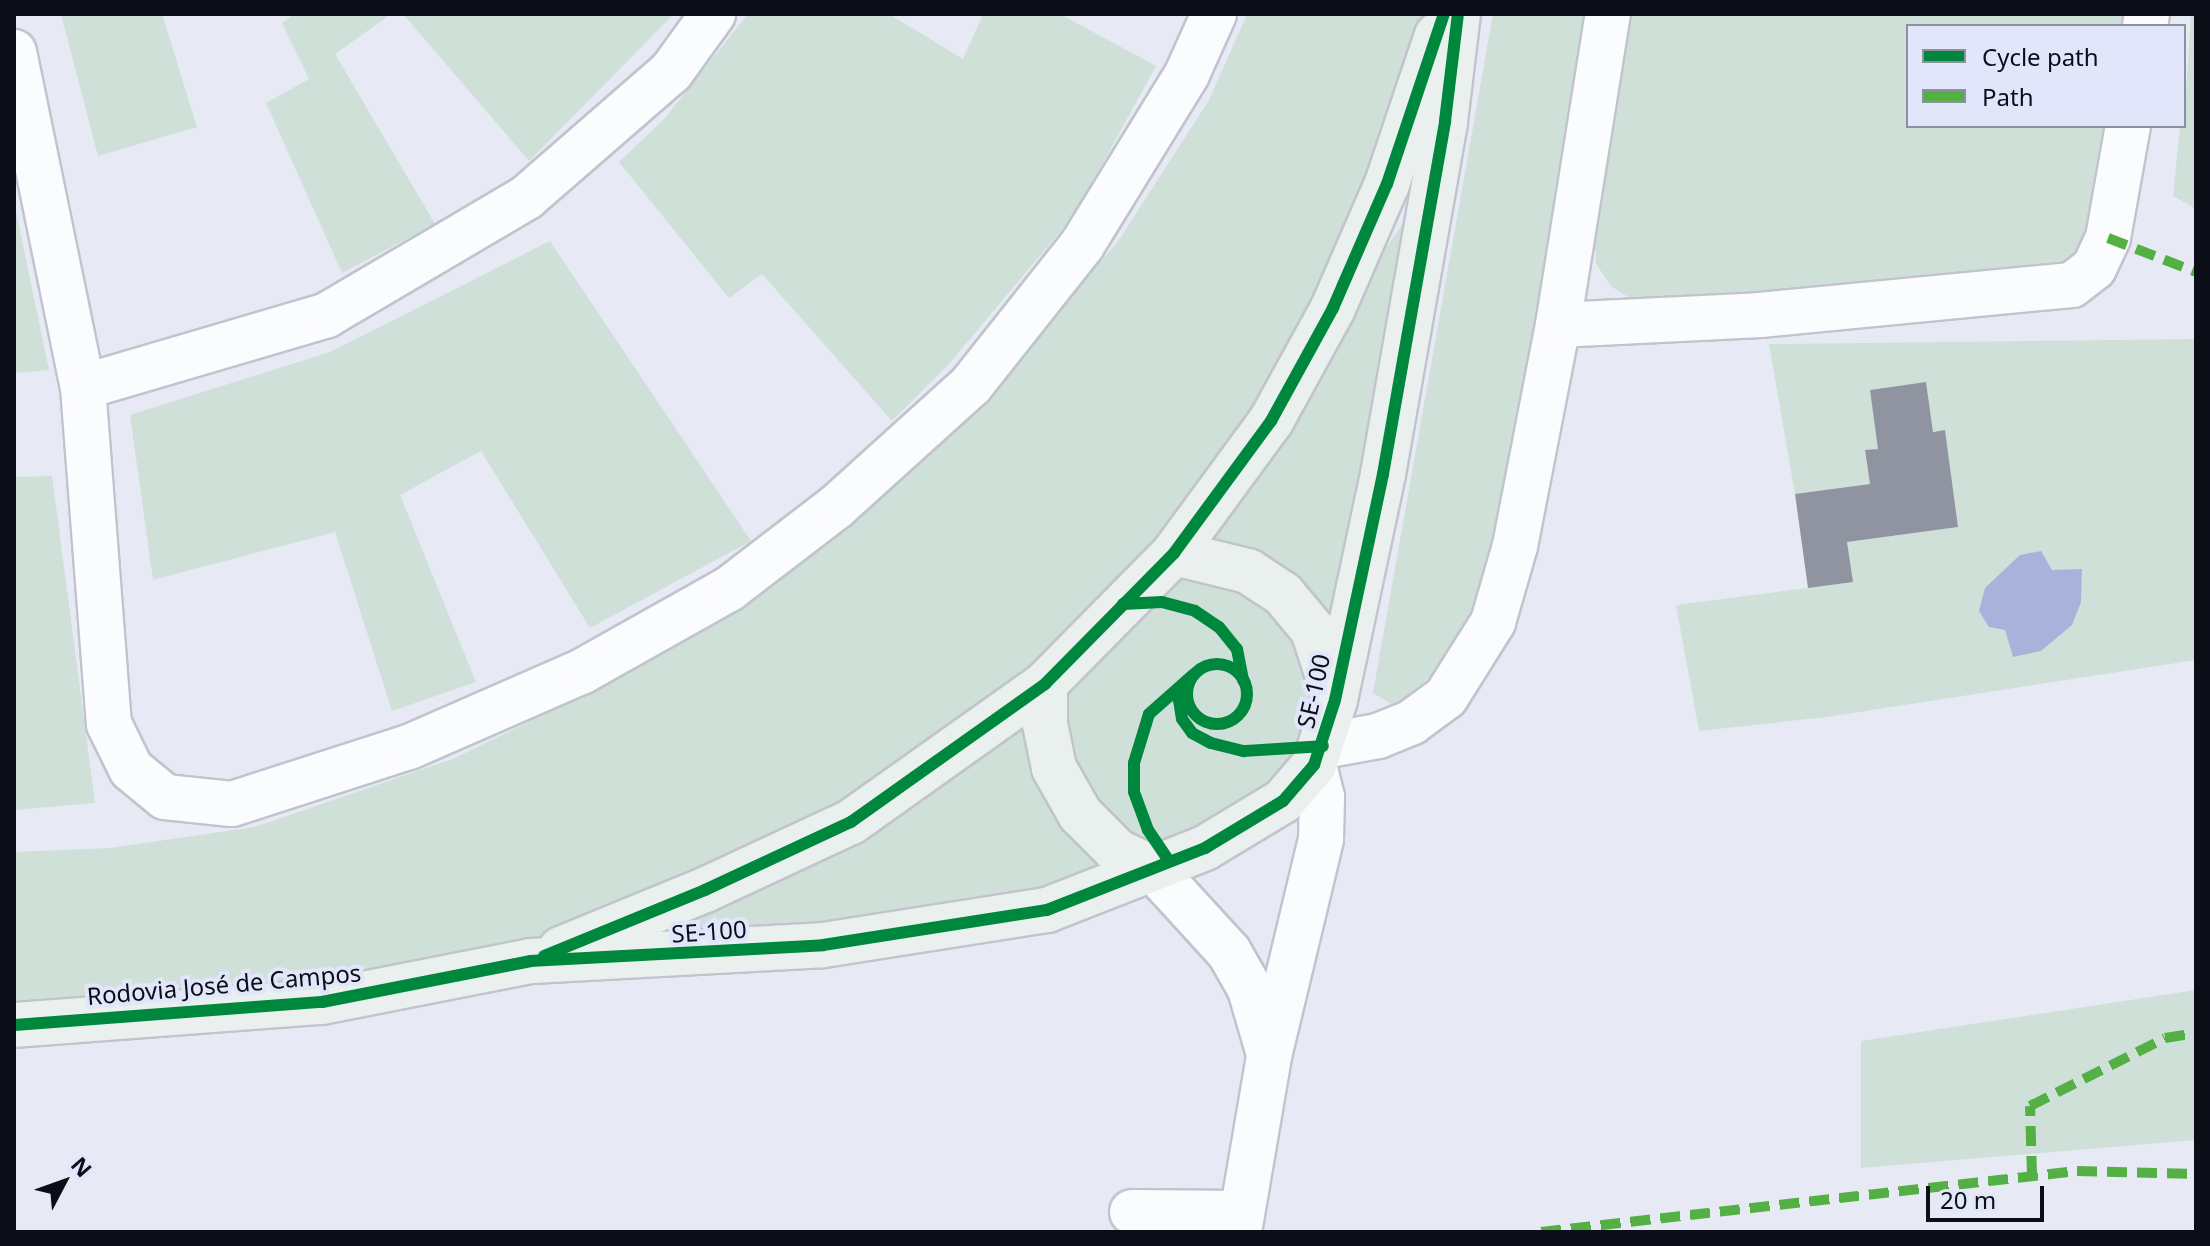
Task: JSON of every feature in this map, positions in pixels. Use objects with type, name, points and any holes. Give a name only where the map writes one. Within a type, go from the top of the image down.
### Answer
[{"type":"main road","name":"SE-100","points":[[531,961],[705,890],[851,822],[1045,684],[1174,553],[1271,421],[1333,308],[1387,184],[1444,14]]},
{"type":"main road","name":"SE-100","points":[[531,961],[823,945],[1047,910],[1205,848],[1283,801],[1318,756],[1335,700],[1383,474],[1445,121],[1458,14]]},
{"type":"main road","points":[[1174,553],[1248,571],[1283,594],[1313,630],[1335,700]]},
{"type":"main road","points":[[1045,684],[1045,724],[1054,768],[1080,814],[1118,852],[1152,868]]},
{"type":"main road","name":"Rodovia José de Campos","points":[[14,1025],[322,1002],[531,961]]},
{"type":"street","points":[[83,387],[327,315],[527,197],[671,72],[713,14]]},
{"type":"street","points":[[14,52],[83,387],[109,724],[131,769],[165,797],[201,805],[232,804],[409,747],[581,672],[729,589],[836,507],[971,385],[1082,245],[1187,74],[1214,14]]},
{"type":"street","points":[[1132,1212],[1240,1222],[1269,1056],[1321,839],[1322,797],[1318,756],[1412,722],[1446,697],[1470,665],[1493,622],[1515,546],[1558,325],[1608,14]]},
{"type":"street","points":[[1558,325],[1760,315],[2072,285],[2094,268],[2108,238],[2128,128]]},
{"type":"street","points":[[1152,868],[1229,952],[1250,989],[1269,1056]]},
{"type":"green space","points":[[61,14],[162,14],[197,127],[98,156]]},
{"type":"green space","points":[[295,14],[391,14],[335,54],[435,224],[342,273],[266,103],[309,79],[282,23]]},
{"type":"green space","points":[[403,14],[674,14],[529,161]]},
{"type":"green space","points":[[748,14],[889,14],[963,59],[983,14],[1060,14],[1156,66],[1075,214],[949,364],[892,421],[762,274],[729,298],[619,162],[664,119]]},
{"type":"green space","points":[[1247,14],[1444,14],[1298,374],[1409,215],[1314,765],[1047,910],[531,961],[14,1025],[14,852],[110,848],[255,827],[455,758],[630,672],[802,563],[986,396],[1119,240],[1209,100]]},
{"type":"green space","points":[[1493,14],[1589,14],[1491,568],[1472,625],[1452,655],[1404,701],[1391,704],[1373,693]]},
{"type":"green space","points":[[1627,14],[2147,14],[2145,24],[1906,24],[1906,128],[2127,128],[2072,285],[1761,293],[1672,312],[1638,303],[1612,287],[1596,264],[1594,225]]},
{"type":"green space","points":[[2191,14],[2196,14],[2196,209],[2173,196],[2180,128],[2186,128]]},
{"type":"green space","points":[[14,202],[49,370],[14,373]]},
{"type":"green space","points":[[550,241],[751,541],[590,628],[481,451],[400,495],[476,682],[392,711],[335,532],[153,580],[130,415],[330,352]]},
{"type":"green space","points":[[2196,339],[2196,660],[1827,717],[1699,731],[1676,605],[1852,582],[1847,542],[1958,527],[1945,431],[1933,431],[1926,382],[1870,390],[1876,432],[1886,448],[1865,451],[1870,484],[1795,494],[1769,344]]},
{"type":"green space","points":[[52,476],[95,803],[14,810],[14,477]]},
{"type":"green space","points":[[2196,990],[2196,1140],[1861,1168],[1861,1041]]},
{"type":"water","points":[[2041,551],[2052,570],[2082,569],[2081,602],[2072,625],[2041,651],[2013,657],[2005,630],[1989,627],[1979,611],[1985,588],[2020,555]]},
{"type":"building","points":[[1926,382],[1933,432],[1945,430],[1958,527],[1847,542],[1853,582],[1808,588],[1795,494],[1870,484],[1865,450],[1878,449],[1870,390]]},
{"type":"marked path","points":[[2108,238],[2196,272]]},
{"type":"marked path","points":[[2032,1176],[2030,1106],[2165,1038],[2196,1033]]},
{"type":"marked path","points":[[1541,1232],[2077,1171],[2196,1174]]},
{"type":"cycle path","points":[[544,956],[705,890],[851,822],[1045,684],[1174,553],[1271,421],[1333,308],[1387,184],[1444,14]]},
{"type":"cycle path","points":[[14,1025],[322,1002],[531,961],[823,945],[1047,910],[1205,848],[1283,801],[1314,765],[1335,700],[1383,474],[1445,121],[1458,14]]},
{"type":"cycle path","points":[[1123,604],[1162,602],[1195,611],[1219,627],[1237,649],[1243,680]]},
{"type":"cycle path","points":[[1217,664],[1228,666],[1238,673],[1245,683],[1247,694],[1245,705],[1238,715],[1228,722],[1217,724],[1206,722],[1196,715],[1189,705],[1187,694],[1189,683],[1196,673],[1206,666],[1217,664]]},
{"type":"cycle path","points":[[1169,861],[1148,830],[1134,792],[1134,763],[1149,714],[1194,674]]},
{"type":"cycle path","points":[[1189,682],[1179,700],[1182,719],[1192,733],[1211,743],[1244,751],[1323,746]]}]
